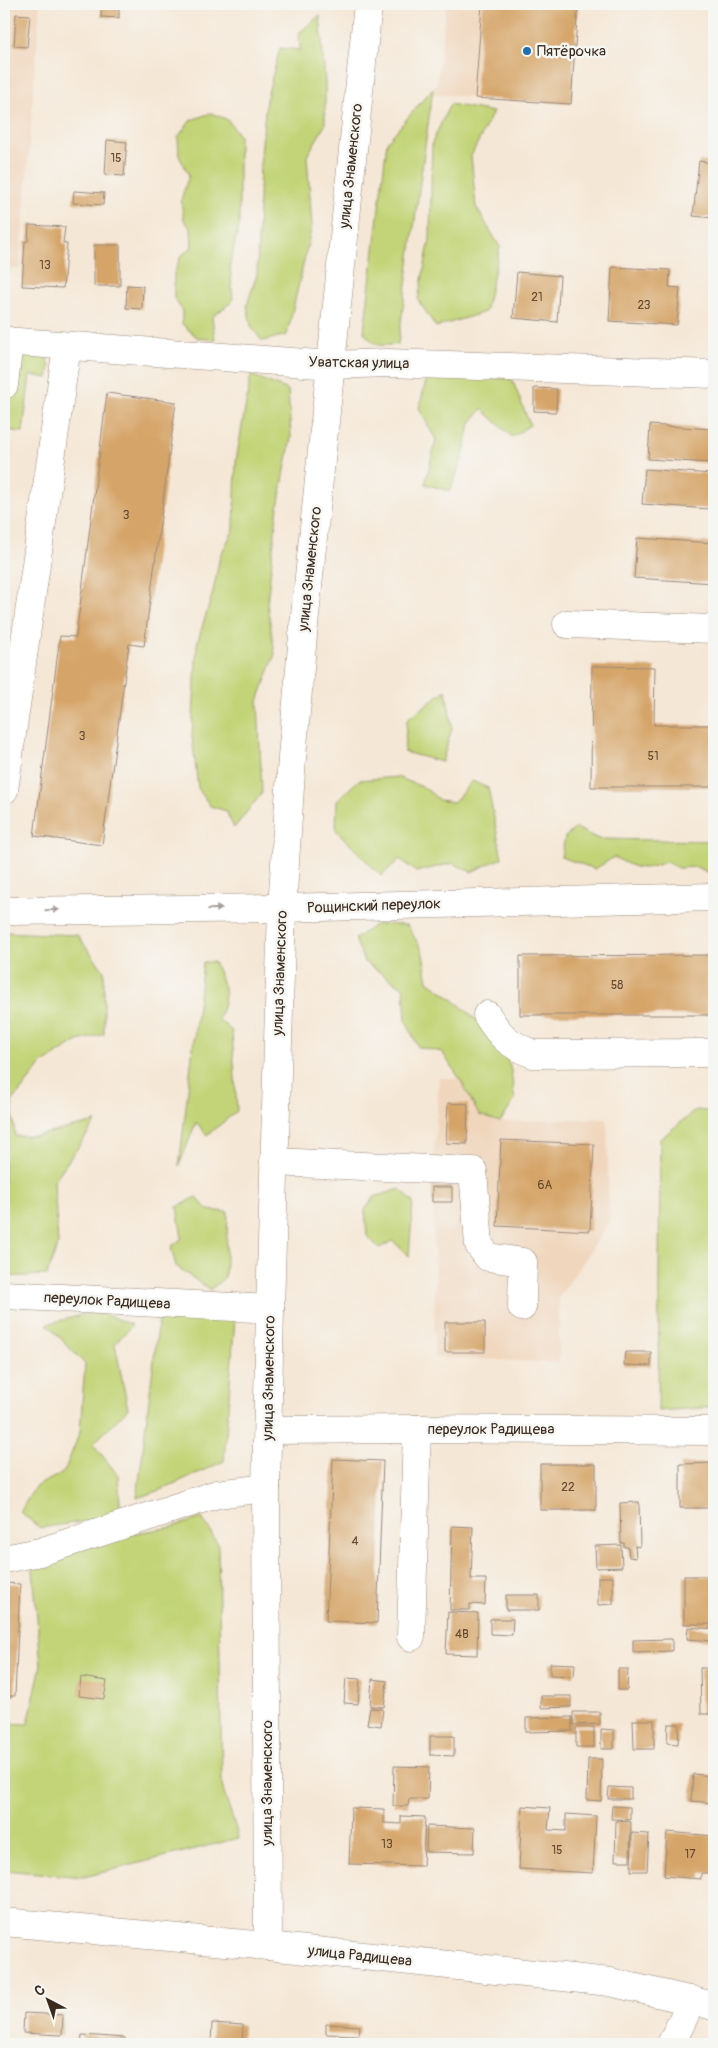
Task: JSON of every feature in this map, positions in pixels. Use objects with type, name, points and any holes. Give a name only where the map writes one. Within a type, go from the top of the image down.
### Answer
[{"type":"street","name":"улица Знаменского","points":[[268,1946],[266,1488],[282,908],[292,758],[368,4]]},
{"type":"street","name":"Уватская улица","points":[[6,341],[332,365],[387,362],[714,374]]},
{"type":"street","points":[[4,385],[6,341]]},
{"type":"street","points":[[4,790],[67,346]]},
{"type":"street","points":[[567,624],[714,629]]},
{"type":"street","name":"Рощинский переулок","points":[[4,911],[282,908],[714,896]]},
{"type":"street","points":[[487,1016],[499,1035],[514,1047],[533,1054],[714,1053]]},
{"type":"street","points":[[274,1162],[472,1171],[479,1245],[488,1257],[523,1262],[522,1307]]},
{"type":"street","name":"переулок Радищева","points":[[4,1295],[270,1310]]},
{"type":"street","points":[[411,1637],[417,1429]]},
{"type":"street","name":"переулок Радищева","points":[[268,1430],[714,1431]]},
{"type":"street","points":[[4,1558],[40,1552],[217,1494],[266,1488]]},
{"type":"street","name":"улица Радищева","points":[[4,1922],[268,1946],[610,1982],[703,2003]]},
{"type":"street","points":[[671,2044],[703,2003]]},
{"type":"shaded area","points":[[4,4],[40,4],[20,269],[4,268]]},
{"type":"shaded area","name":"Пятёрочка","points":[[446,4],[578,4],[571,104],[432,94],[433,88],[437,83]]},
{"type":"shaded area","points":[[439,1078],[460,1079],[479,1115],[500,1122],[607,1118],[609,1223],[559,1297],[559,1363],[434,1357],[435,1276],[432,1187]]},
{"type":"green space","points":[[320,15],[325,83],[325,125],[307,156],[312,226],[287,335],[262,341],[251,326],[247,305],[257,274],[260,166],[266,100],[280,48],[300,50],[299,33]]},
{"type":"green space","points":[[433,88],[398,344],[378,345],[364,332],[387,142]]},
{"type":"green space","points":[[450,104],[493,112],[471,156],[476,207],[500,247],[485,312],[436,327],[418,300],[430,239],[432,143]]},
{"type":"green space","points":[[211,113],[228,120],[239,136],[239,226],[230,264],[233,301],[212,317],[215,340],[198,338],[182,324],[182,310],[174,298],[174,273],[181,256],[192,247],[191,229],[184,220],[181,200],[189,175],[179,156],[178,137],[191,120]]},
{"type":"green space","points":[[25,351],[44,353],[50,366],[48,378],[30,375],[23,432],[5,430],[12,378],[19,359]]},
{"type":"green space","points":[[251,375],[288,390],[291,438],[277,513],[267,604],[275,654],[258,701],[262,793],[234,828],[226,811],[210,806],[198,788],[192,736],[197,644],[213,592],[220,556],[234,529],[236,461]]},
{"type":"green space","points":[[427,377],[512,379],[530,425],[512,437],[482,409],[470,424],[463,457],[450,491],[425,484],[436,440],[419,408]]},
{"type":"green space","points":[[446,690],[452,728],[442,762],[404,752],[407,719]]},
{"type":"green space","points":[[397,777],[425,788],[439,800],[454,802],[472,781],[488,788],[502,858],[471,872],[453,863],[416,872],[400,859],[381,876],[336,830],[337,800],[359,780]]},
{"type":"green space","points":[[576,828],[598,839],[714,841],[714,875],[696,867],[678,868],[666,862],[645,868],[634,867],[614,857],[595,869],[561,857],[565,837]]},
{"type":"green space","points":[[376,924],[407,925],[422,950],[428,981],[472,1016],[492,1037],[507,1059],[515,1100],[500,1122],[479,1115],[460,1079],[442,1052],[418,1047],[406,1021],[404,988],[364,962],[355,939]]},
{"type":"green space","points":[[4,932],[77,935],[104,971],[104,1034],[78,1041],[42,1064],[12,1102],[15,1136],[36,1136],[96,1122],[54,1181],[58,1244],[47,1275],[4,1277]]},
{"type":"green space","points":[[203,962],[214,962],[224,990],[224,1003],[218,1019],[232,1031],[237,1111],[207,1135],[196,1122],[179,1166]]},
{"type":"green space","points":[[696,1110],[714,1112],[714,1407],[658,1411],[660,1139]]},
{"type":"green space","points":[[400,1189],[413,1202],[409,1256],[393,1241],[379,1248],[367,1236],[365,1210],[374,1197]]},
{"type":"green space","points":[[196,1197],[208,1210],[228,1212],[225,1277],[210,1290],[176,1266],[171,1247],[182,1238],[177,1207]]},
{"type":"green space","points":[[160,1310],[235,1318],[224,1461],[158,1491],[137,1498]]},
{"type":"green space","points":[[97,1311],[132,1325],[115,1344],[128,1409],[93,1444],[118,1475],[121,1516],[40,1528],[20,1512],[35,1487],[64,1472],[80,1432],[85,1364],[47,1324]]},
{"type":"green space","points":[[202,1518],[218,1544],[222,1786],[239,1838],[84,1877],[4,1870],[4,1723],[28,1724],[41,1665],[32,1559],[124,1535],[172,1527]]},
{"type":"building","points":[[101,4],[119,4],[119,18],[101,17]]},
{"type":"building","name":"Пятёрочка","points":[[482,4],[578,4],[571,104],[475,98]]},
{"type":"building","points":[[16,14],[30,15],[27,47],[14,46]]},
{"type":"building","points":[[107,140],[127,142],[124,176],[105,175]]},
{"type":"building","points":[[699,161],[714,163],[714,218],[693,216]]},
{"type":"building","points":[[74,191],[104,193],[103,205],[73,203]]},
{"type":"building","points":[[29,225],[65,227],[63,243],[67,244],[63,288],[22,286],[25,241],[28,241]]},
{"type":"building","points":[[94,245],[120,245],[120,286],[94,286]]},
{"type":"building","points":[[612,267],[670,270],[669,287],[680,288],[677,325],[609,321]]},
{"type":"building","points":[[517,272],[560,276],[557,322],[513,318]]},
{"type":"building","points":[[127,285],[143,286],[142,309],[126,308]]},
{"type":"building","points":[[534,388],[557,389],[556,412],[534,411]]},
{"type":"building","points":[[107,393],[176,402],[144,646],[129,644],[102,845],[34,836],[60,636],[76,637]]},
{"type":"building","points":[[650,425],[713,429],[711,463],[648,459]]},
{"type":"building","points":[[645,469],[712,474],[709,509],[642,504]]},
{"type":"building","points":[[637,538],[714,543],[714,583],[634,578]]},
{"type":"building","points":[[592,666],[655,667],[654,725],[714,725],[714,787],[591,787]]},
{"type":"building","points":[[714,955],[714,1015],[520,1015],[520,956]]},
{"type":"building","points":[[448,1103],[468,1104],[467,1144],[446,1143]]},
{"type":"building","points":[[501,1140],[594,1144],[590,1231],[497,1226]]},
{"type":"building","points":[[432,1187],[452,1187],[452,1202],[432,1202]]},
{"type":"building","points":[[445,1322],[485,1322],[485,1352],[445,1352]]},
{"type":"building","points":[[625,1352],[651,1352],[651,1366],[624,1365]]},
{"type":"building","points":[[333,1459],[383,1461],[377,1623],[326,1621]]},
{"type":"building","points":[[714,1463],[714,1508],[680,1508],[680,1464]]},
{"type":"building","points":[[540,1464],[596,1464],[596,1510],[540,1510]]},
{"type":"building","points":[[639,1502],[640,1547],[635,1546],[636,1558],[629,1557],[628,1547],[624,1547],[624,1543],[621,1543],[620,1503]]},
{"type":"building","points":[[452,1526],[473,1527],[471,1579],[486,1579],[485,1605],[470,1604],[470,1610],[450,1610]]},
{"type":"building","points":[[621,1545],[622,1567],[596,1568],[595,1546]]},
{"type":"building","points":[[684,1576],[714,1576],[714,1624],[684,1624]]},
{"type":"building","points":[[598,1577],[613,1577],[613,1604],[598,1605]]},
{"type":"building","points":[[4,1583],[20,1584],[15,1696],[4,1696]]},
{"type":"building","points":[[506,1595],[539,1595],[539,1610],[506,1610]]},
{"type":"building","points":[[448,1612],[478,1613],[477,1655],[446,1654]]},
{"type":"building","points":[[490,1619],[513,1619],[512,1635],[490,1634]]},
{"type":"building","points":[[688,1627],[714,1629],[714,1641],[687,1639]]},
{"type":"building","points":[[672,1639],[672,1651],[633,1652],[633,1640]]},
{"type":"building","points":[[550,1663],[575,1664],[574,1676],[550,1675]]},
{"type":"building","points":[[700,1668],[714,1668],[714,1714],[701,1714]]},
{"type":"building","points":[[618,1669],[628,1669],[627,1690],[618,1690]]},
{"type":"building","points":[[81,1677],[107,1681],[104,1699],[79,1696]]},
{"type":"building","points":[[346,1678],[360,1679],[358,1704],[344,1703]]},
{"type":"building","points":[[372,1679],[387,1681],[384,1707],[370,1706]]},
{"type":"building","points":[[541,1696],[571,1696],[571,1707],[541,1708]]},
{"type":"building","points":[[370,1708],[383,1709],[381,1726],[367,1724]]},
{"type":"building","points":[[573,1712],[600,1712],[600,1724],[573,1725]]},
{"type":"building","points":[[572,1717],[572,1731],[526,1732],[526,1718]]},
{"type":"building","points":[[633,1720],[654,1720],[654,1749],[634,1749]]},
{"type":"building","points":[[668,1724],[679,1724],[678,1744],[667,1743]]},
{"type":"building","points":[[576,1727],[594,1727],[594,1747],[576,1747]]},
{"type":"building","points":[[601,1729],[614,1730],[614,1749],[601,1749]]},
{"type":"building","points":[[430,1736],[454,1736],[454,1756],[430,1755]]},
{"type":"building","points":[[588,1759],[602,1759],[601,1801],[587,1800]]},
{"type":"building","points":[[394,1766],[429,1767],[428,1799],[409,1799],[408,1806],[393,1806]]},
{"type":"building","points":[[693,1774],[714,1776],[714,1803],[691,1801]]},
{"type":"building","points":[[609,1787],[631,1788],[631,1799],[608,1799]]},
{"type":"building","points":[[522,1806],[550,1808],[548,1830],[566,1831],[566,1814],[596,1816],[593,1873],[519,1869]]},
{"type":"building","points":[[612,1806],[630,1807],[630,1820],[611,1819]]},
{"type":"building","points":[[351,1808],[384,1809],[384,1823],[401,1824],[401,1816],[425,1817],[423,1866],[349,1864]]},
{"type":"building","points":[[616,1821],[631,1822],[630,1861],[615,1861]]},
{"type":"building","points":[[427,1826],[475,1828],[474,1853],[426,1852]]},
{"type":"building","points":[[667,1832],[714,1836],[714,1873],[701,1873],[701,1879],[664,1876]]},
{"type":"building","points":[[632,1833],[649,1834],[647,1871],[631,1871]]},
{"type":"building","points":[[24,2013],[63,2015],[62,2035],[23,2033]]},
{"type":"building","points":[[212,2023],[243,2025],[242,2044],[211,2044]]},
{"type":"building","points":[[326,2024],[360,2026],[359,2035],[326,2034]]},
{"type":"building","points":[[82,2035],[125,2038],[125,2044],[81,2044]]},
{"type":"place","name":"Пятёрочка","points":[[527,51]]}]
